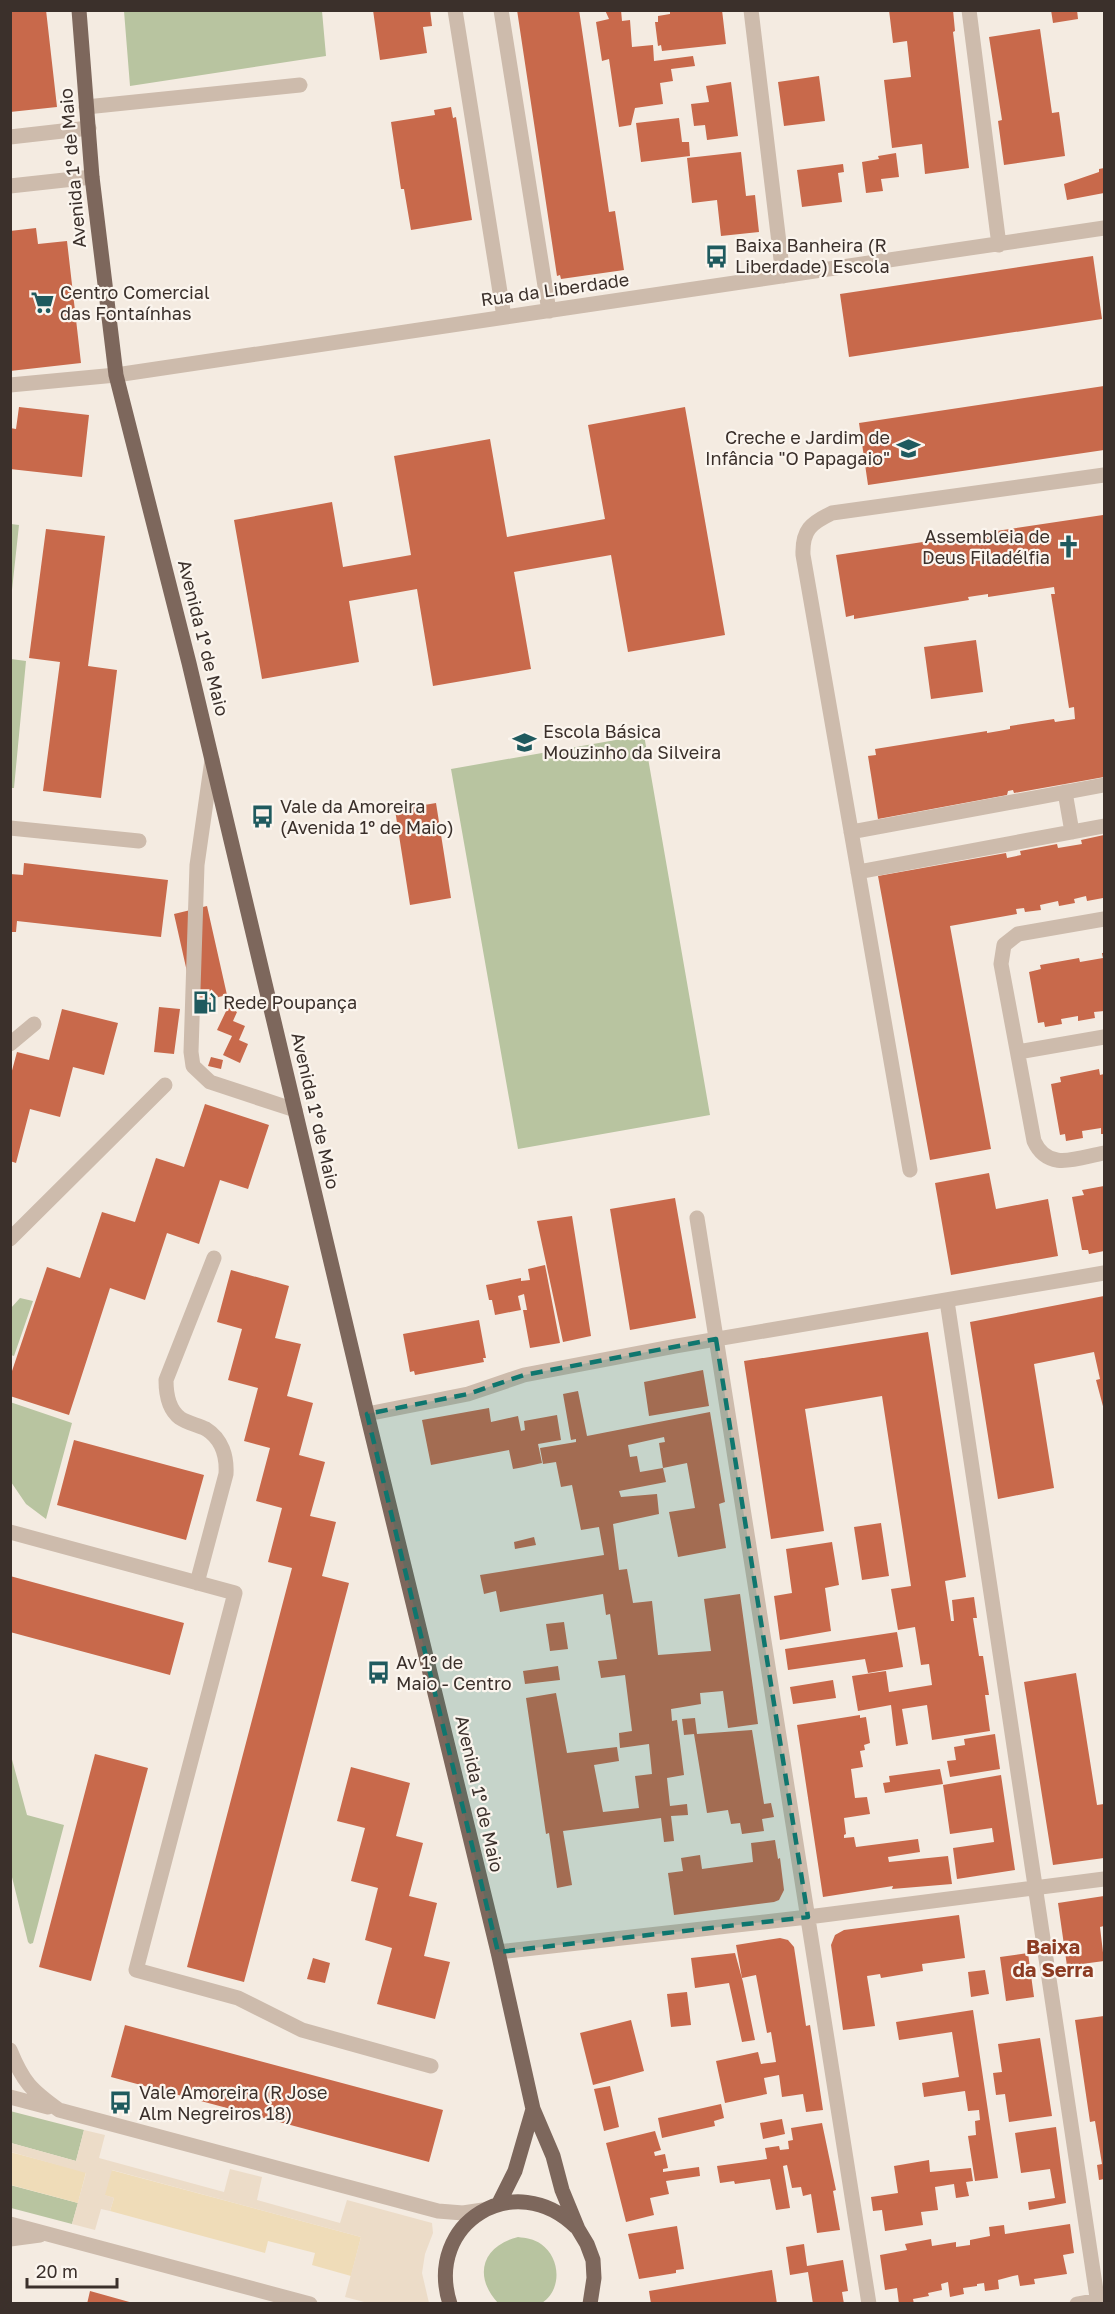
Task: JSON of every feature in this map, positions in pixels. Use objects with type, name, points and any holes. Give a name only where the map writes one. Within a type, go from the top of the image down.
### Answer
[{"type":"main road","name":"Avenida 1º de Maio","points":[[79,10],[92,177],[116,375],[212,760],[294,1110],[498,1952],[532,2109],[553,2156],[562,2190],[593,2260],[594,2278],[590,2301]]},
{"type":"main road","name":"Avenida 1º de Maio","points":[[499,2203],[515,2171],[532,2109]]},
{"type":"main road","name":"Avenida 1º de Maio","points":[[450,2304],[445,2285],[445,2267],[449,2250],[457,2234],[468,2220],[483,2210],[499,2203],[516,2201],[542,2205],[566,2216],[578,2229]]},
{"type":"street","points":[[455,10],[504,317]]},
{"type":"street","points":[[501,10],[549,311]]},
{"type":"street","points":[[751,10],[783,276]]},
{"type":"street","points":[[969,10],[999,244]]},
{"type":"street","points":[[86,107],[300,85]]},
{"type":"street","points":[[10,137],[89,128]]},
{"type":"street","points":[[10,186],[92,177]]},
{"type":"street","name":"Rua da Liberdade","points":[[10,385],[116,375],[1104,228]]},
{"type":"street","points":[[910,1170],[802,555],[802,544],[810,526],[818,519],[832,513],[1104,475]]},
{"type":"street","points":[[212,760],[197,865],[191,1052],[193,1066],[210,1082],[294,1110]]},
{"type":"street","points":[[851,832],[1104,785]]},
{"type":"street","points":[[1065,792],[1072,832]]},
{"type":"street","points":[[858,872],[1104,826]]},
{"type":"street","points":[[10,828],[139,841]]},
{"type":"street","points":[[1104,919],[1017,934],[1004,945],[1001,964],[1034,1141],[1039,1151],[1046,1158],[1054,1160],[1104,1154]]},
{"type":"street","points":[[10,1044],[34,1024]]},
{"type":"street","points":[[1018,1052],[1104,1036]]},
{"type":"street","points":[[10,1239],[165,1085]]},
{"type":"street","points":[[697,1218],[868,2304]]},
{"type":"street","points":[[196,1583],[226,1474],[226,1459],[221,1445],[208,1430],[180,1418],[172,1408],[166,1397],[166,1380],[214,1258]]},
{"type":"street","points":[[367,1414],[468,1394],[524,1375],[716,1339],[1104,1273]]},
{"type":"street","points":[[947,1301],[1100,2301],[1077,2304]]},
{"type":"street","points":[[10,1532],[235,1593],[136,1970],[238,1998],[302,2030],[431,2066]]},
{"type":"street","points":[[498,1952],[807,1917],[1104,1879]]},
{"type":"street","points":[[10,2050],[21,2075],[37,2094],[59,2110]]},
{"type":"street","points":[[10,2097],[438,2211],[463,2213],[483,2210]]},
{"type":"street","points":[[10,2224],[310,2304]]},
{"type":"street","points":[[10,2239],[46,2234]]},
{"type":"highlighted area","points":[[716,1339],[808,1917],[498,1952],[367,1414],[468,1394],[524,1375]]},
{"type":"green space","points":[[124,11],[322,11],[326,56],[130,86]]},
{"type":"green space","points":[[11,524],[19,525],[12,590],[10,590]]},
{"type":"green space","points":[[11,659],[26,661],[14,788],[10,788]]},
{"type":"green space","points":[[644,735],[710,1115],[518,1149],[451,769]]},
{"type":"green space","points":[[20,1298],[33,1301],[14,1356],[11,1355],[11,1308]]},
{"type":"green space","points":[[10,1402],[72,1423],[46,1519],[26,1504],[11,1482]]},
{"type":"green space","points":[[10,1752],[27,1815],[64,1825],[33,1943],[30,1944],[11,1873]]},
{"type":"green space","points":[[10,2111],[84,2130],[76,2161],[11,2143]]},
{"type":"green space","points":[[10,2185],[78,2203],[72,2224],[11,2208]]},
{"type":"green space","points":[[518,2237],[541,2244],[548,2250],[555,2265],[556,2282],[549,2297],[542,2303],[498,2303],[486,2283],[485,2263],[489,2255],[496,2247]]},
{"type":"sand","points":[[10,2152],[86,2172],[78,2203],[11,2185]]},
{"type":"sand","points":[[111,2170],[361,2237],[351,2276],[312,2265],[315,2253],[268,2241],[265,2253],[110,2211],[114,2198],[104,2195]]},
{"type":"shaded area","points":[[84,2130],[105,2135],[99,2158],[224,2192],[230,2169],[262,2177],[257,2200],[340,2223],[347,2200],[432,2223],[433,2233],[425,2254],[422,2273],[429,2303],[368,2303],[345,2297],[361,2237],[112,2170],[105,2195],[114,2198],[110,2211],[101,2209],[95,2230],[72,2224],[86,2173],[11,2152],[11,2143],[76,2161]]},
{"type":"building","points":[[10,10],[46,10],[57,107],[10,112]]},
{"type":"building","points":[[373,10],[430,10],[432,26],[423,27],[427,53],[380,60]]},
{"type":"building","points":[[517,10],[579,10],[609,212],[615,211],[624,270],[561,279],[560,275],[557,276]]},
{"type":"building","points":[[605,10],[621,10],[622,21],[630,20],[632,47],[653,45],[654,61],[693,56],[695,66],[671,69],[673,81],[660,83],[663,104],[635,108],[631,125],[619,127],[609,59],[602,61],[596,22],[609,19]]},
{"type":"building","points":[[670,10],[722,10],[726,44],[662,51],[661,45],[658,46],[655,22],[658,22],[658,16],[670,14]]},
{"type":"building","points":[[889,10],[953,10],[955,31],[953,32],[969,168],[925,174],[922,144],[892,148],[884,80],[911,77],[907,41],[893,43]]},
{"type":"building","points":[[1051,10],[1077,10],[1078,19],[1053,23]]},
{"type":"building","points":[[1040,29],[1052,113],[1059,112],[1065,156],[1004,165],[998,121],[1002,120],[989,37]]},
{"type":"building","points":[[819,76],[825,121],[784,126],[778,82]]},
{"type":"building","points":[[731,82],[738,136],[707,140],[705,125],[694,126],[691,104],[709,102],[706,86]]},
{"type":"building","points":[[451,107],[453,118],[456,117],[472,220],[411,230],[404,189],[401,189],[391,122],[435,115],[434,110]]},
{"type":"building","points":[[679,118],[682,142],[689,142],[690,156],[641,162],[636,123]]},
{"type":"building","points":[[741,152],[746,196],[755,195],[759,232],[721,236],[717,200],[692,203],[687,158]]},
{"type":"building","points":[[896,153],[899,177],[881,179],[883,191],[866,193],[862,162]]},
{"type":"building","points":[[843,164],[844,172],[838,173],[842,202],[802,207],[797,170]]},
{"type":"building","points":[[1104,168],[1104,193],[1067,200],[1064,184],[1099,172],[1099,169]]},
{"type":"building","name":"Centro Comercial das Fontaínhas","points":[[36,228],[38,244],[67,241],[81,363],[10,371],[10,231]]},
{"type":"building","points":[[1093,256],[1102,319],[849,357],[840,294]]},
{"type":"building","points":[[1104,386],[1104,450],[868,485],[859,423]]},
{"type":"building","points":[[19,407],[89,415],[82,477],[10,469],[10,428],[16,429]]},
{"type":"building","points":[[685,407],[725,635],[628,652],[611,555],[514,572],[531,669],[433,686],[417,589],[349,601],[359,662],[262,679],[234,520],[332,502],[343,567],[411,555],[394,456],[490,439],[507,537],[605,519],[588,425]]},
{"type":"building","points":[[1103,515],[1104,777],[1014,793],[1013,790],[1008,791],[1007,795],[878,819],[868,756],[876,755],[875,749],[999,731],[1010,729],[1010,726],[1054,719],[1055,722],[1075,719],[1074,707],[1069,708],[1051,594],[1055,594],[1054,587],[988,597],[988,594],[968,597],[969,600],[854,619],[854,615],[846,617],[836,555]]},
{"type":"building","points":[[46,529],[105,536],[88,666],[117,670],[101,798],[43,791],[60,662],[29,658]]},
{"type":"building","points":[[976,640],[983,692],[931,699],[924,647]]},
{"type":"building","points":[[436,803],[451,898],[410,905],[395,810]]},
{"type":"building","points":[[1104,835],[1103,898],[1087,901],[1086,896],[1074,899],[1075,903],[1059,906],[1058,901],[1040,905],[1041,910],[1025,912],[1024,908],[1016,909],[1017,914],[950,926],[991,1149],[930,1160],[878,876],[1006,853],[1007,858],[1021,855],[1020,851],[1057,844],[1058,848],[1082,844],[1081,840]]},
{"type":"building","points":[[24,863],[168,880],[161,937],[17,921],[16,932],[10,932],[10,874],[23,875]]},
{"type":"building","points":[[207,906],[227,995],[194,1003],[174,914]]},
{"type":"building","points":[[1102,953],[1104,953],[1104,1011],[1094,1012],[1095,1018],[1078,1021],[1078,1016],[1061,1019],[1062,1024],[1045,1027],[1044,1022],[1038,1023],[1029,972],[1041,969],[1040,965],[1079,958],[1080,962],[1103,958]]},
{"type":"building","points":[[159,1007],[180,1009],[174,1054],[154,1052]]},
{"type":"building","points":[[228,1007],[237,1012],[233,1021],[245,1026],[239,1040],[248,1044],[240,1063],[223,1055],[232,1036],[217,1030]]},
{"type":"building","points":[[62,1009],[118,1023],[104,1075],[73,1067],[60,1117],[30,1109],[16,1163],[10,1161],[10,1078],[17,1052],[49,1060]]},
{"type":"building","points":[[211,1057],[223,1060],[221,1069],[208,1066]]},
{"type":"building","points":[[1099,1069],[1100,1075],[1104,1074],[1104,1134],[1101,1134],[1101,1128],[1082,1131],[1083,1138],[1066,1141],[1065,1134],[1060,1135],[1051,1084],[1061,1082],[1060,1077]]},
{"type":"building","points":[[205,1104],[269,1125],[248,1189],[220,1180],[199,1244],[167,1233],[145,1300],[110,1288],[69,1415],[10,1396],[10,1377],[47,1267],[80,1278],[102,1212],[135,1222],[156,1158],[184,1167]]},
{"type":"building","points":[[989,1173],[996,1209],[1048,1199],[1058,1256],[951,1275],[935,1183]]},
{"type":"building","points":[[1104,1186],[1104,1251],[1089,1254],[1088,1250],[1082,1250],[1072,1197],[1084,1195],[1082,1190]]},
{"type":"building","points":[[675,1198],[696,1318],[630,1330],[610,1209]]},
{"type":"building","points":[[572,1216],[591,1336],[563,1342],[537,1221]]},
{"type":"building","points":[[545,1265],[560,1343],[530,1348],[523,1310],[527,1310],[524,1294],[518,1296],[521,1310],[495,1315],[486,1285],[521,1278],[521,1281],[530,1280],[528,1269]]},
{"type":"building","points":[[231,1270],[289,1286],[275,1338],[301,1344],[287,1396],[313,1403],[299,1455],[325,1462],[310,1516],[336,1522],[322,1576],[349,1583],[244,1982],[187,1967],[292,1568],[268,1562],[282,1508],[256,1501],[270,1448],[244,1441],[258,1388],[228,1380],[242,1329],[217,1322]]},
{"type":"building","points":[[1104,1296],[1104,1410],[1096,1380],[1100,1379],[1094,1352],[1034,1364],[1054,1488],[998,1499],[970,1322]]},
{"type":"building","points":[[479,1320],[486,1358],[483,1358],[484,1362],[415,1375],[414,1371],[410,1372],[403,1334]]},
{"type":"building","points":[[928,1332],[966,1577],[945,1581],[951,1621],[954,1621],[952,1600],[974,1597],[977,1618],[973,1618],[979,1656],[983,1656],[989,1695],[985,1695],[990,1731],[932,1740],[927,1705],[902,1709],[908,1744],[896,1746],[891,1705],[858,1711],[852,1676],[886,1671],[889,1692],[932,1685],[929,1664],[921,1665],[915,1627],[898,1630],[891,1589],[911,1586],[882,1396],[805,1409],[824,1531],[771,1539],[744,1361]]},
{"type":"building","points":[[703,1370],[709,1406],[649,1416],[644,1382]]},
{"type":"building","points":[[578,1391],[587,1436],[710,1412],[725,1502],[719,1504],[726,1548],[678,1557],[669,1512],[695,1508],[687,1463],[663,1468],[666,1482],[619,1491],[621,1497],[657,1494],[659,1514],[613,1524],[619,1570],[627,1569],[633,1603],[652,1601],[658,1655],[711,1651],[704,1599],[740,1594],[758,1724],[728,1728],[723,1691],[700,1693],[701,1704],[671,1709],[672,1721],[677,1720],[684,1775],[667,1778],[670,1806],[687,1804],[688,1815],[671,1816],[674,1841],[664,1842],[661,1818],[563,1831],[572,1885],[557,1888],[549,1833],[546,1834],[526,1698],[556,1693],[567,1753],[617,1747],[619,1761],[594,1765],[603,1812],[639,1808],[635,1776],[652,1774],[649,1744],[620,1748],[619,1733],[632,1731],[625,1675],[601,1678],[598,1661],[617,1659],[610,1614],[606,1615],[603,1594],[500,1612],[496,1591],[484,1594],[480,1575],[604,1555],[599,1527],[581,1530],[572,1485],[561,1487],[556,1462],[543,1464],[540,1448],[576,1442],[576,1439],[571,1440],[563,1394]],"holes":[[[664,1437],[665,1442],[659,1443],[663,1468],[640,1472],[637,1456],[630,1457],[628,1445]]]},
{"type":"building","points":[[489,1408],[491,1422],[518,1416],[521,1431],[525,1430],[524,1421],[557,1415],[561,1440],[538,1444],[542,1463],[524,1467],[513,1469],[509,1450],[431,1465],[422,1420]]},
{"type":"building","points":[[74,1440],[204,1475],[186,1540],[57,1505]]},
{"type":"building","points":[[881,1523],[889,1576],[862,1580],[854,1527]]},
{"type":"building","points":[[534,1537],[536,1545],[515,1549],[514,1542]]},
{"type":"building","points":[[832,1542],[839,1585],[825,1588],[831,1631],[780,1640],[774,1596],[792,1593],[786,1549]]},
{"type":"building","points":[[10,1576],[184,1623],[170,1675],[10,1632]]},
{"type":"building","points":[[564,1622],[568,1649],[550,1651],[546,1624]]},
{"type":"building","points":[[897,1632],[903,1667],[868,1673],[865,1659],[788,1670],[785,1649]]},
{"type":"building","points":[[558,1666],[560,1680],[525,1684],[523,1671]]},
{"type":"building","points":[[1076,1673],[1097,1805],[1104,1804],[1104,1858],[1053,1865],[1024,1682]]},
{"type":"building","points":[[833,1680],[836,1698],[793,1704],[790,1687]]},
{"type":"building","points":[[860,1715],[860,1718],[866,1717],[870,1743],[864,1745],[865,1750],[860,1751],[863,1767],[851,1769],[855,1798],[867,1797],[870,1814],[844,1818],[846,1834],[844,1838],[854,1837],[856,1847],[918,1839],[920,1852],[888,1857],[889,1862],[948,1856],[952,1884],[892,1889],[893,1886],[823,1897],[797,1725]]},
{"type":"building","points":[[695,1718],[697,1734],[752,1730],[764,1804],[771,1803],[774,1817],[762,1819],[764,1831],[742,1834],[740,1823],[731,1824],[728,1810],[707,1813],[694,1734],[684,1735],[682,1719]]},
{"type":"building","points":[[995,1734],[1000,1769],[950,1777],[947,1761],[956,1760],[954,1747],[965,1745],[964,1739]]},
{"type":"building","points":[[95,1754],[148,1768],[91,1981],[39,1967]]},
{"type":"building","points":[[351,1767],[410,1783],[396,1836],[423,1843],[409,1896],[437,1903],[424,1956],[450,1962],[435,2019],[377,2004],[392,1948],[365,1940],[378,1888],[351,1881],[365,1828],[337,1821]]},
{"type":"building","points":[[940,1769],[943,1784],[885,1793],[883,1783],[890,1782],[889,1776]]},
{"type":"building","points":[[1001,1775],[1015,1870],[957,1879],[953,1848],[994,1842],[992,1828],[950,1834],[943,1785]]},
{"type":"building","points":[[775,1840],[784,1890],[779,1900],[674,1915],[668,1873],[683,1871],[681,1858],[700,1855],[702,1869],[753,1862],[751,1843]]},
{"type":"building","points":[[1104,1896],[1104,1926],[1100,1927],[1104,1961],[1067,1966],[1058,1903]]},
{"type":"building","points":[[959,1915],[965,1958],[922,1964],[923,1971],[881,1978],[880,1974],[867,1976],[875,2026],[843,2030],[831,1945],[835,1935],[844,1930]]},
{"type":"building","points":[[780,1938],[788,1940],[794,1947],[806,2026],[810,2025],[823,2110],[806,2112],[803,2094],[782,2097],[779,2075],[764,2078],[767,2094],[725,2103],[716,2061],[758,2052],[761,2064],[776,2062],[771,2032],[767,2033],[756,1975],[742,1978],[736,1945]]},
{"type":"building","points":[[735,1953],[755,2040],[742,2042],[729,1983],[695,1988],[691,1958]]},
{"type":"building","points":[[1028,1953],[1034,1997],[1006,2001],[1000,1957]]},
{"type":"building","points":[[313,1958],[330,1963],[325,1983],[307,1979]]},
{"type":"building","points":[[985,1970],[989,1994],[971,1997],[968,1972]]},
{"type":"building","points":[[687,1992],[691,2025],[671,2027],[667,1994]]},
{"type":"building","points":[[973,2010],[998,2178],[975,2181],[968,2136],[976,2135],[975,2121],[980,2120],[979,2110],[968,2111],[965,2091],[924,2097],[922,2083],[959,2077],[952,2032],[899,2040],[896,2022]]},
{"type":"building","points":[[1104,2016],[1104,2179],[1099,2180],[1097,2165],[1102,2164],[1095,2121],[1090,2122],[1075,2020]]},
{"type":"building","points":[[631,2020],[644,2071],[593,2085],[580,2033]]},
{"type":"building","points":[[125,2025],[443,2110],[429,2162],[111,2077]]},
{"type":"building","points":[[1040,2038],[1052,2116],[1009,2122],[1005,2094],[996,2095],[993,2073],[1002,2072],[998,2044]]},
{"type":"building","points":[[610,2086],[619,2127],[604,2131],[594,2089]]},
{"type":"building","points":[[721,2104],[724,2118],[714,2121],[715,2126],[662,2138],[658,2118]]},
{"type":"building","points":[[782,2119],[785,2134],[763,2139],[760,2123]]},
{"type":"building","points":[[822,2123],[836,2190],[833,2191],[840,2230],[817,2233],[811,2194],[803,2196],[801,2187],[792,2188],[787,2165],[783,2166],[790,2208],[776,2210],[770,2179],[735,2184],[734,2181],[720,2183],[717,2166],[767,2159],[765,2148],[779,2146],[780,2150],[789,2149],[788,2141],[793,2140],[791,2128]]},
{"type":"building","points":[[1056,2127],[1066,2203],[1029,2210],[1028,2202],[1055,2198],[1050,2169],[1021,2173],[1015,2133]]},
{"type":"building","points":[[655,2131],[661,2150],[654,2152],[655,2156],[665,2154],[668,2168],[663,2169],[663,2172],[699,2167],[700,2176],[666,2181],[669,2194],[650,2198],[654,2215],[626,2222],[606,2143]]},
{"type":"building","points":[[929,2160],[930,2172],[971,2168],[973,2181],[966,2182],[969,2196],[956,2198],[954,2184],[935,2187],[938,2210],[921,2212],[923,2225],[885,2231],[882,2210],[873,2211],[871,2197],[898,2193],[894,2166]]},
{"type":"building","points":[[1070,2224],[1074,2253],[1063,2255],[1067,2274],[1034,2279],[1035,2284],[1020,2286],[1018,2275],[998,2280],[999,2289],[985,2291],[984,2283],[977,2284],[977,2286],[963,2288],[964,2294],[950,2297],[948,2282],[941,2284],[942,2290],[928,2293],[929,2296],[913,2299],[914,2304],[899,2304],[897,2288],[885,2290],[880,2255],[907,2250],[905,2244],[931,2239],[932,2246],[956,2242],[956,2247],[970,2245],[970,2240],[990,2236],[989,2227],[1004,2225],[1005,2234]]},
{"type":"building","points":[[677,2226],[684,2269],[676,2270],[676,2273],[639,2279],[628,2234]]},
{"type":"building","points":[[804,2244],[807,2266],[843,2260],[848,2291],[842,2292],[844,2304],[813,2304],[808,2272],[790,2275],[786,2247]]},
{"type":"building","points":[[772,2270],[777,2304],[651,2304],[649,2291]]},
{"type":"building","points":[[90,2291],[133,2303],[133,2304],[87,2304]]},
{"type":"place","name":"Baixa Banheira (R Liberdade) Escola","points":[[717,256]]},
{"type":"place","name":"Centro Comercial das Fontaínhas","points":[[42,303]]},
{"type":"place","name":"Creche e Jardim de Infância \"O Papagaio\"","points":[[908,448]]},
{"type":"place","name":"Assembleia de Deus Filadélfia","points":[[1068,547]]},
{"type":"place","name":"Escola Básica Mouzinho da Silveira","points":[[525,742]]},
{"type":"place","name":"Vale da Amoreira (Avenida 1º de Maio)","points":[[262,817]]},
{"type":"place","name":"Rede Poupança","points":[[205,1003]]},
{"type":"place","name":"Av 1º de Maio - Centro","points":[[378,1673]]},
{"type":"place","name":"Vale Amoreira (R Jose Alm Negreiros 18)","points":[[121,2103]]},
{"type":"district","name":"Baixa da Serra","points":[[1053,1958]]}]
